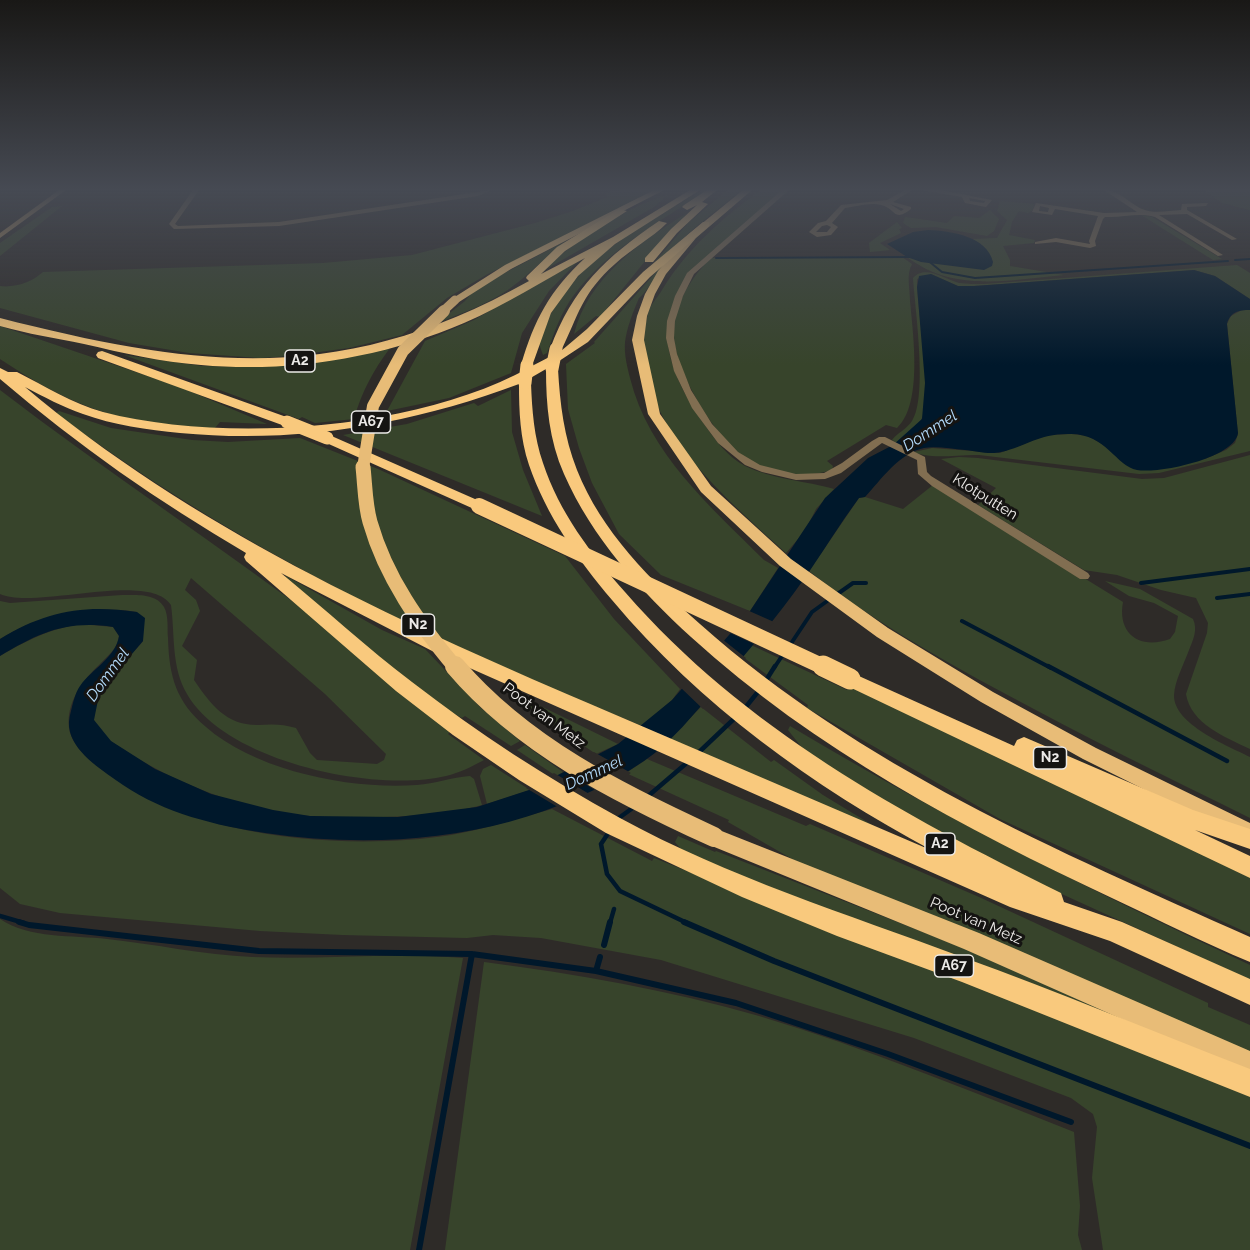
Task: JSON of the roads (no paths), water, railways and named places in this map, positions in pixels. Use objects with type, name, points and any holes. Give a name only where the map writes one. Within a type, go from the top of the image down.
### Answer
[{"type":"highway","name":"Poot van Metz","points":[[546,248],[508,267],[455,300],[432,320],[403,351],[378,395],[367,429],[363,469],[366,505],[378,553],[412,616],[442,654],[483,696],[516,725],[571,763],[651,808],[714,837],[971,941],[1250,1064]]},
{"type":"highway","name":"N2","points":[[503,300],[528,281],[562,248]]},
{"type":"highway","name":"A2","points":[[30,330],[181,359],[218,363],[287,362],[333,357],[388,346],[445,327],[503,300],[594,248]]},
{"type":"highway","name":"A2","points":[[604,248],[584,264],[551,303],[540,324],[527,365],[524,409],[527,434],[548,496],[574,542],[632,615],[698,680],[777,743],[828,778],[920,834],[1113,930],[1250,992]]},
{"type":"highway","name":"A2","points":[[627,248],[603,267],[591,280],[569,312],[556,349],[552,369],[551,397],[566,462],[583,500],[606,537],[656,594],[726,660],[795,714],[849,749],[911,786],[997,831],[1250,950]]},
{"type":"highway","name":"A67","points":[[629,291],[639,273],[660,248]]},
{"type":"highway","name":"A67","points":[[0,371],[78,408],[150,426],[238,433],[338,427],[423,411],[504,384],[566,353],[601,324],[629,291],[675,248]]},
{"type":"highway","name":"N2","points":[[683,248],[651,288],[641,320],[638,342],[642,380],[661,425],[686,464],[717,499],[768,548],[876,629],[966,686],[1250,833]]},
{"type":"highway","name":"A67","points":[[0,322],[30,330],[186,384],[327,438],[479,506],[1250,867]]},
{"type":"highway","name":"A67","points":[[0,371],[31,401],[169,499],[228,536],[389,622],[537,690],[1018,899],[1113,930]]},
{"type":"highway","name":"A67","points":[[228,536],[403,686],[460,729],[556,793],[658,848],[846,928],[962,969],[1250,1083]]},
{"type":"highway","name":"N2","points":[[850,679],[917,700],[1188,818],[1250,839]]},
{"type":"street","name":"Klotputten","points":[[718,248],[692,273],[681,289],[672,312],[670,339],[680,377],[694,405],[718,436],[739,457],[759,467],[805,477],[825,476],[832,474],[886,440],[922,459],[923,475],[1084,576]]},
{"type":"street","points":[[1209,248],[1220,255]]},
{"type":"water","points":[[894,248],[986,248],[993,262],[992,266],[984,270],[921,262]]},
{"type":"water","name":"Dommel","points":[[1194,270],[1215,276],[1250,299],[1250,310],[1236,312],[1227,324],[1238,433],[1234,442],[1211,457],[1178,467],[1148,471],[1137,470],[1123,463],[1093,439],[1071,434],[1042,438],[997,453],[934,447],[906,455],[865,497],[859,498],[804,579],[772,621],[664,746],[644,761],[601,786],[556,807],[510,822],[462,832],[413,838],[363,840],[265,833],[191,817],[139,795],[123,785],[92,762],[73,740],[69,722],[75,695],[117,643],[119,636],[113,627],[81,625],[54,630],[0,656],[0,639],[17,629],[49,616],[100,609],[137,612],[145,618],[143,641],[103,688],[94,720],[111,741],[155,769],[211,794],[273,810],[310,816],[398,817],[477,807],[529,790],[618,744],[672,700],[750,611],[825,498],[868,458],[893,445],[922,419],[925,383],[917,287],[919,276],[931,274],[958,286],[974,286]]},
{"type":"waterway","points":[[716,258],[911,257]]},
{"type":"waterway","points":[[926,259],[942,272],[975,278],[1228,261]]},
{"type":"waterway","points":[[1235,260],[1250,259]]},
{"type":"waterway","points":[[1141,583],[1250,569]]},
{"type":"waterway","points":[[836,595],[853,583],[866,583]]},
{"type":"waterway","points":[[1217,598],[1250,594]]},
{"type":"waterway","points":[[790,645],[812,612],[830,599]]},
{"type":"waterway","points":[[962,621],[1051,668]]},
{"type":"waterway","points":[[774,668],[784,653]]},
{"type":"waterway","points":[[765,682],[775,666]]},
{"type":"waterway","points":[[1048,666],[1227,761]]},
{"type":"waterway","points":[[745,708],[761,688]]},
{"type":"waterway","points":[[697,754],[737,716]]},
{"type":"waterway","points":[[647,797],[689,761]]},
{"type":"waterway","points":[[616,820],[634,807]]},
{"type":"waterway","points":[[609,832],[601,844],[607,874],[620,891],[687,923]]},
{"type":"waterway","points":[[610,923],[614,909]]},
{"type":"waterway","points":[[0,916],[24,923]]},
{"type":"waterway","points":[[19,922],[259,951],[472,954]]},
{"type":"waterway","points":[[604,945],[610,922]]},
{"type":"waterway","points":[[684,922],[774,961],[1250,1146]]},
{"type":"waterway","points":[[419,1250],[472,954]]},
{"type":"waterway","points":[[472,954],[596,971]]},
{"type":"waterway","points":[[596,971],[600,957]]},
{"type":"waterway","points":[[596,971],[736,1003],[888,1054],[1071,1122]]}]
